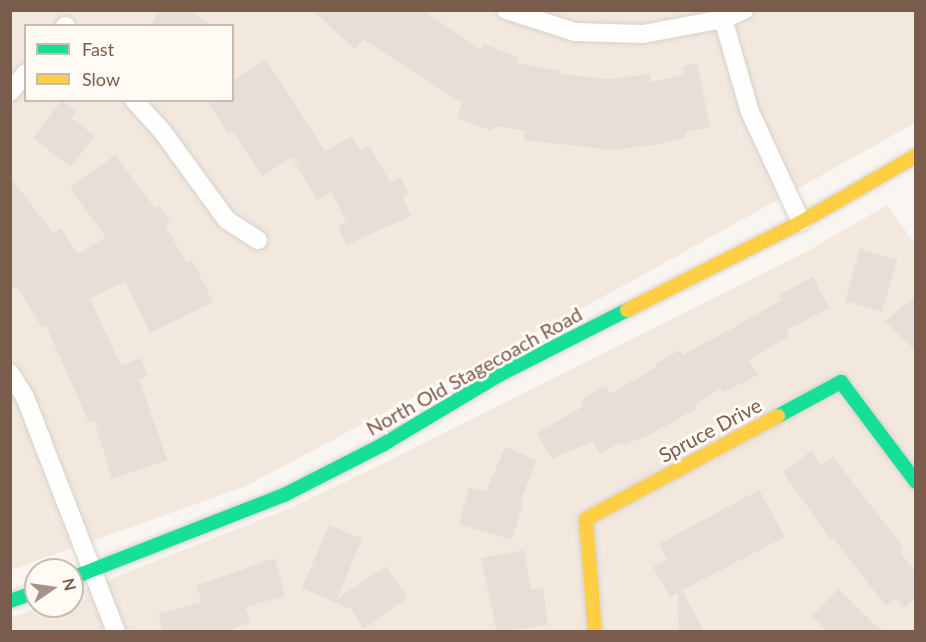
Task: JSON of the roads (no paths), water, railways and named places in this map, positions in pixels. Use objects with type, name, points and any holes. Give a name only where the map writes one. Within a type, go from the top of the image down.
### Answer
[{"type":"street","points":[[506,10],[539,23],[594,34],[643,34],[723,19],[744,10]]},
{"type":"street","points":[[723,19],[750,112],[801,222]]},
{"type":"street","points":[[10,92],[24,75]]},
{"type":"street","points":[[136,102],[162,131],[227,220],[258,240]]},
{"type":"street","name":"North Old Stagecoach Road","points":[[84,574],[284,495],[384,444],[501,374],[801,222],[915,156]]},
{"type":"street","points":[[10,373],[25,397],[116,632]]},
{"type":"street","name":"Spruce Drive","points":[[595,632],[586,519],[841,382],[915,482]]}]
